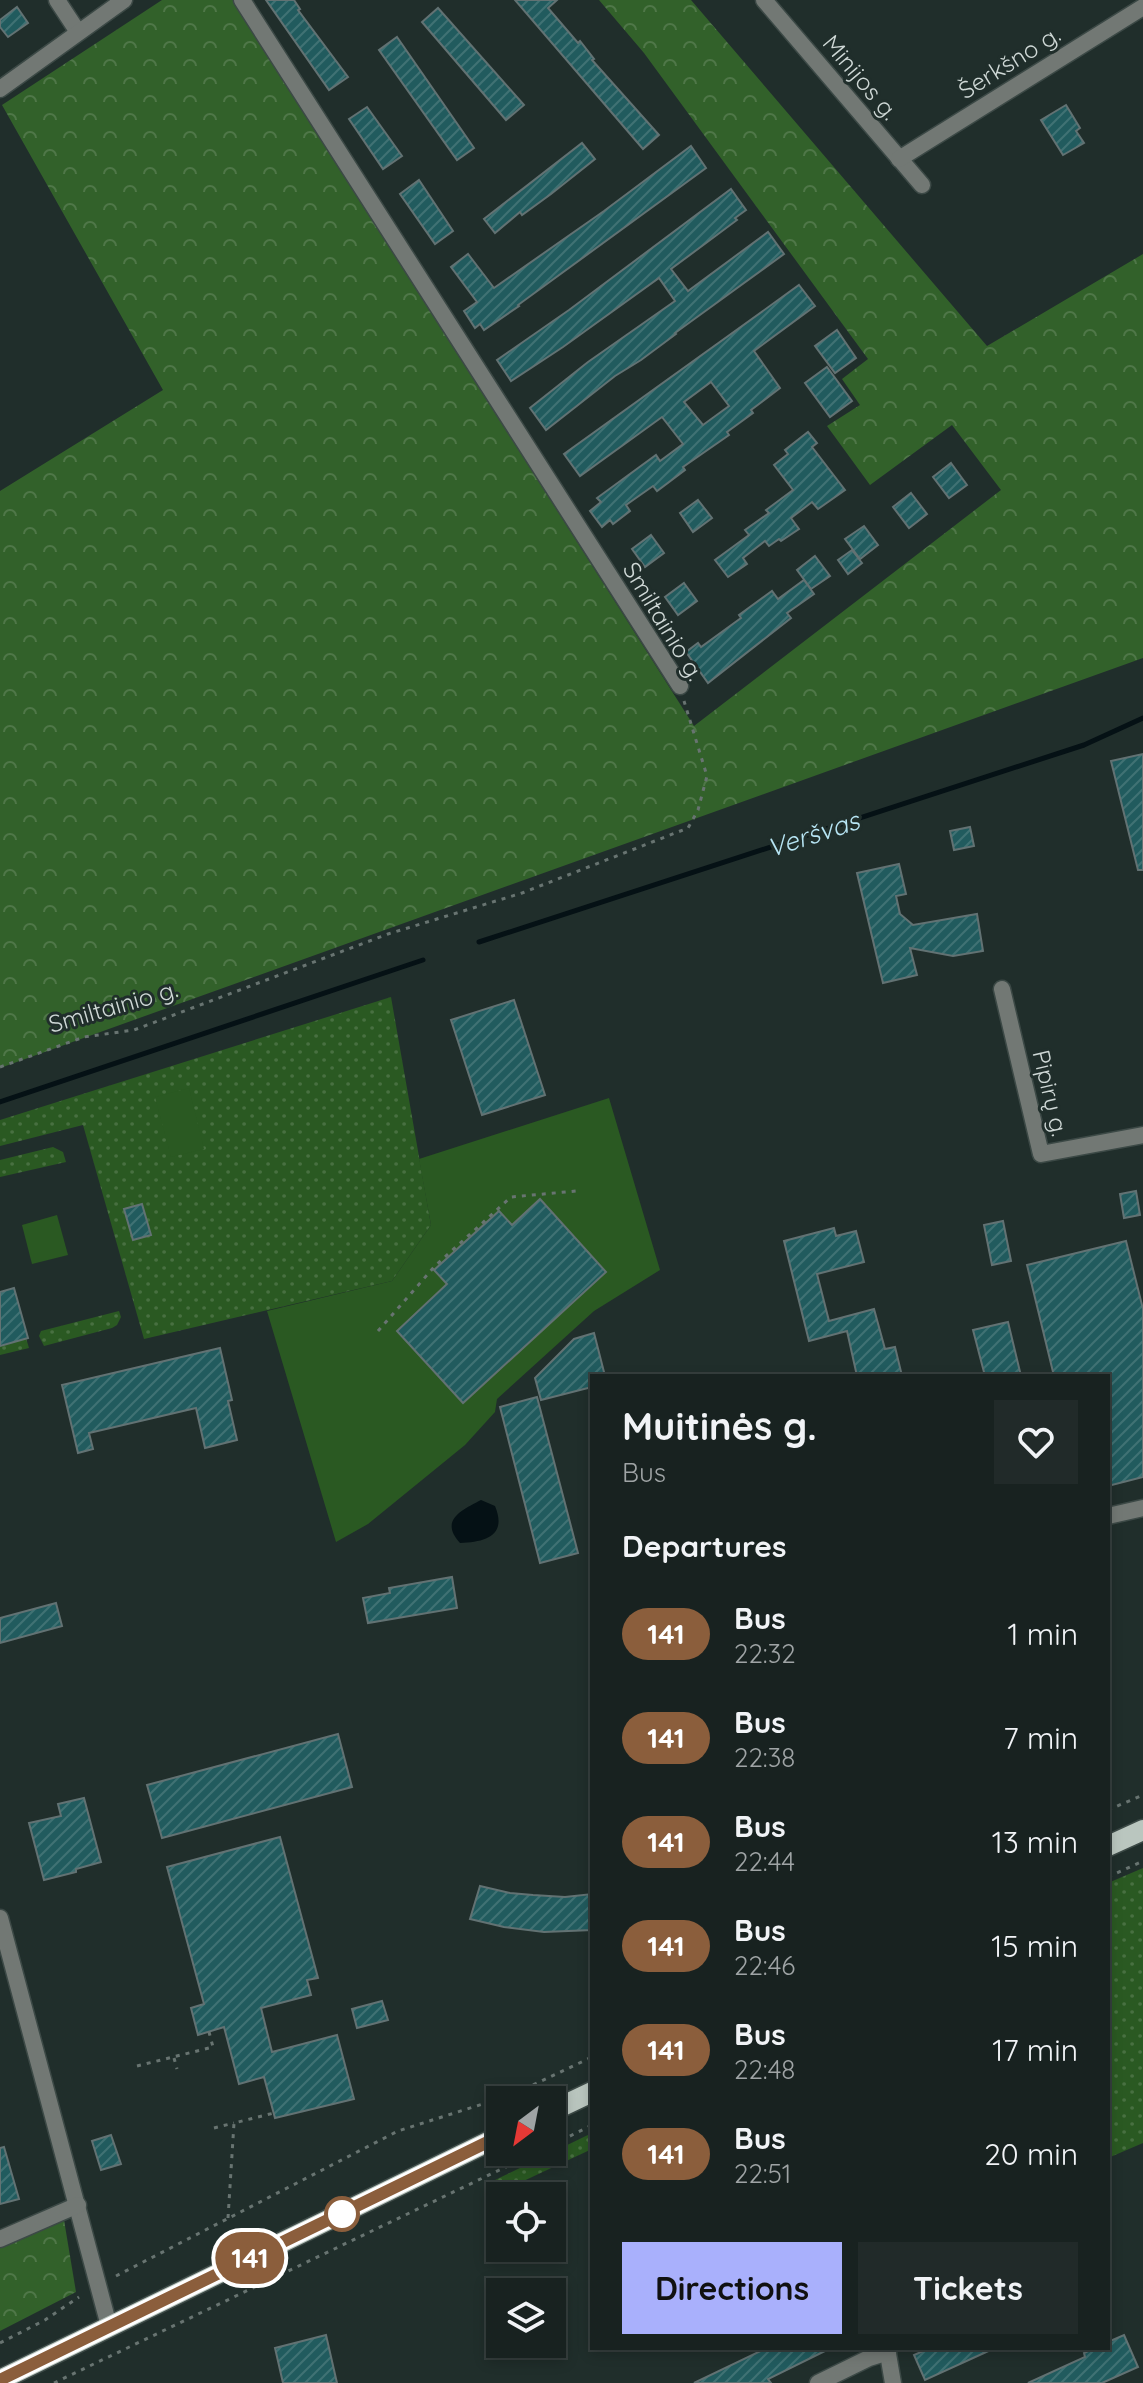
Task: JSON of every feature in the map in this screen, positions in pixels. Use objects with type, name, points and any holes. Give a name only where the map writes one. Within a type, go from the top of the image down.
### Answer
[{"type":"main road","points":[[1110,1845],[1143,1830]]},
{"type":"main road","points":[[566,2112],[590,2094]]},
{"type":"main road","points":[[0,2380],[486,2143]]},
{"type":"street","points":[[57,0],[78,32]]},
{"type":"street","points":[[0,89],[124,0]]},
{"type":"street","name":"Smiltainio g.","points":[[242,0],[680,686]]},
{"type":"street","name":"Minijos g.","points":[[764,0],[922,185]]},
{"type":"street","name":"Šerkšno g.","points":[[899,159],[1143,7]]},
{"type":"street","name":"Pipirų g.","points":[[1002,989],[1041,1154],[1143,1135]]},
{"type":"street","points":[[1110,1516],[1143,1508]]},
{"type":"street","points":[[0,1918],[109,2326]]},
{"type":"street","points":[[0,2239],[78,2205]]},
{"type":"street","points":[[818,2383],[887,2350],[893,2383]]},
{"type":"path","name":"Smiltainio g.","points":[[0,1067],[84,1037],[134,1030],[388,934],[522,893],[688,828],[698,810],[707,776],[680,686]]},
{"type":"path","points":[[378,1331],[435,1266],[511,1197],[576,1191]]},
{"type":"path","points":[[1110,1809],[1143,1795]]},
{"type":"path","points":[[1110,1876],[1143,1861]]},
{"type":"path","points":[[137,2066],[213,2047],[209,2032]]},
{"type":"path","points":[[174,2057],[177,2069]]},
{"type":"path","points":[[116,2276],[398,2131],[514,2094],[590,2058]]},
{"type":"path","points":[[214,2128],[274,2113]]},
{"type":"path","points":[[228,2218],[234,2123]]},
{"type":"path","points":[[566,2136],[590,2126]]},
{"type":"path","points":[[54,2383],[508,2166]]},
{"type":"path","points":[[0,2343],[45,2320],[79,2297]]},
{"type":"green space","points":[[162,0],[233,0],[694,726],[1001,490],[952,425],[870,485],[827,426],[860,405],[842,379],[868,359],[644,53],[599,0],[691,0],[987,346],[1143,254],[1143,658],[0,1068],[0,491],[163,390],[2,105]]},
{"type":"green space","points":[[391,997],[431,1225],[392,1281],[144,1339],[83,1125],[0,1146],[0,1120]]},
{"type":"green space","points":[[189,1088],[204,1149],[171,1157],[155,1097]]},
{"type":"green space","points":[[609,1098],[660,1270],[594,1311],[497,1399],[495,1412],[465,1445],[368,1524],[336,1542],[267,1311],[392,1281],[431,1225],[419,1159]]},
{"type":"green space","points":[[53,1147],[63,1152],[66,1162],[0,1177],[0,1160]]},
{"type":"green space","points":[[57,1215],[68,1255],[32,1264],[22,1225]]},
{"type":"green space","points":[[119,1311],[121,1317],[112,1328],[44,1346],[39,1336],[41,1331]]},
{"type":"green space","points":[[26,1338],[29,1348],[0,1355],[0,1346]]},
{"type":"green space","points":[[1143,1868],[1143,2143],[1110,2157],[1110,1882]]},
{"type":"green space","points":[[590,2134],[590,2150],[566,2161],[566,2146]]},
{"type":"green space","points":[[524,2166],[556,2166],[521,2182],[491,2182]]},
{"type":"green space","points":[[64,2220],[76,2292],[0,2331],[0,2247]]},
{"type":"shaded area","points":[[481,1500],[495,1506],[498,1516],[496,1530],[479,1541],[460,1543],[454,1535],[452,1522],[460,1512]]},
{"type":"building","points":[[266,0],[294,0],[298,10],[348,77],[329,90]]},
{"type":"building","points":[[515,0],[557,0],[548,8],[659,135],[643,149]]},
{"type":"building","points":[[17,7],[28,23],[8,37],[0,27],[0,20]]},
{"type":"building","points":[[438,8],[524,105],[506,120],[422,22]]},
{"type":"building","points":[[397,37],[474,148],[457,160],[379,50]]},
{"type":"building","points":[[1066,105],[1080,128],[1076,131],[1084,143],[1063,155],[1041,120]]},
{"type":"building","points":[[367,107],[402,156],[383,169],[349,119]]},
{"type":"building","points":[[582,143],[595,159],[495,233],[484,219]]},
{"type":"building","points":[[691,146],[706,168],[519,306],[484,330],[480,324],[475,328],[464,311],[477,302],[451,267],[468,254],[494,288]]},
{"type":"building","points":[[419,180],[453,231],[435,244],[400,194]]},
{"type":"building","points":[[731,189],[746,210],[671,269],[688,291],[768,232],[784,254],[546,430],[530,408],[588,362],[675,301],[659,278],[511,381],[497,360]]},
{"type":"building","points":[[799,285],[815,306],[754,351],[780,388],[727,432],[729,435],[683,467],[685,470],[657,491],[653,486],[626,505],[630,511],[613,524],[610,520],[602,527],[590,511],[601,502],[597,498],[656,455],[660,461],[683,444],[662,417],[580,476],[564,454]],"holes":[[[711,382],[729,406],[703,425],[684,402]]]},
{"type":"building","points":[[837,330],[856,358],[835,373],[815,346]]},
{"type":"building","points":[[827,367],[852,401],[830,417],[805,383]]},
{"type":"building","points":[[808,432],[817,443],[812,447],[845,490],[818,509],[812,502],[791,518],[799,529],[769,546],[765,541],[743,558],[747,564],[728,577],[715,560],[749,535],[745,530],[793,490],[774,465],[788,454],[785,450]]},
{"type":"building","points":[[951,463],[967,485],[949,498],[933,477]]},
{"type":"building","points":[[911,493],[927,514],[909,528],[893,507]]},
{"type":"building","points":[[698,500],[712,518],[693,532],[680,513]]},
{"type":"building","points":[[864,526],[878,545],[860,559],[845,539]]},
{"type":"building","points":[[651,535],[664,553],[645,567],[632,549]]},
{"type":"building","points":[[852,550],[862,563],[848,574],[838,560]]},
{"type":"building","points":[[815,556],[830,576],[811,589],[797,570]]},
{"type":"building","points":[[804,580],[814,594],[787,613],[791,618],[708,683],[686,652],[698,643],[701,647],[772,591],[778,599]]},
{"type":"building","points":[[684,583],[697,601],[678,615],[665,597]]},
{"type":"building","points":[[1143,754],[1143,870],[1138,870],[1111,761]]},
{"type":"building","points":[[970,827],[974,846],[954,850],[950,831]]},
{"type":"building","points":[[899,864],[906,894],[896,896],[900,914],[913,925],[977,914],[983,951],[953,956],[910,948],[917,975],[883,983],[857,873]]},
{"type":"building","points":[[514,1000],[545,1095],[482,1115],[451,1020]]},
{"type":"building","points":[[1136,1191],[1140,1215],[1124,1218],[1120,1194]]},
{"type":"building","points":[[540,1199],[606,1272],[463,1403],[397,1331],[447,1284],[434,1270],[499,1211],[512,1225]]},
{"type":"building","points":[[142,1204],[151,1235],[133,1240],[124,1209]]},
{"type":"building","points":[[1003,1221],[1011,1261],[992,1265],[984,1225]]},
{"type":"building","points":[[834,1228],[836,1236],[856,1231],[864,1262],[817,1274],[829,1321],[874,1309],[885,1349],[895,1347],[902,1374],[857,1374],[847,1331],[809,1341],[784,1241]]},
{"type":"building","points":[[1126,1241],[1143,1309],[1143,1477],[1110,1485],[1110,1374],[1054,1374],[1027,1265]]},
{"type":"building","points":[[14,1288],[28,1338],[0,1346],[0,1292]]},
{"type":"building","points":[[1008,1322],[1021,1374],[984,1374],[973,1330]]},
{"type":"building","points":[[594,1333],[604,1374],[590,1374],[590,1388],[541,1400],[535,1378],[574,1339]]},
{"type":"building","points":[[220,1348],[237,1440],[205,1448],[196,1408],[89,1433],[93,1449],[78,1453],[62,1385]]},
{"type":"building","points":[[537,1397],[578,1553],[540,1563],[500,1407]]},
{"type":"building","points":[[452,1577],[457,1608],[368,1623],[363,1598],[390,1593],[389,1588]]},
{"type":"building","points":[[56,1603],[62,1626],[0,1643],[0,1618]]},
{"type":"building","points":[[338,1734],[352,1787],[162,1838],[147,1785]]},
{"type":"building","points":[[84,1798],[101,1862],[44,1880],[29,1823],[61,1816],[58,1804]]},
{"type":"building","points":[[280,1837],[318,1978],[307,1980],[311,1995],[261,2008],[272,2052],[337,2035],[354,2099],[275,2118],[264,2077],[239,2084],[224,2027],[198,2035],[191,2008],[204,2004],[167,1867]]},
{"type":"building","points":[[480,1886],[533,1895],[565,1897],[590,1894],[590,1930],[544,1932],[470,1919]]},
{"type":"building","points":[[382,2001],[388,2020],[357,2028],[352,2009]]},
{"type":"building","points":[[111,2135],[121,2164],[101,2170],[92,2141]]},
{"type":"building","points":[[4,2147],[19,2199],[0,2204],[0,2148]]},
{"type":"building","points":[[326,2335],[337,2383],[283,2383],[275,2348]]},
{"type":"building","points":[[1124,2335],[1138,2367],[1102,2383],[1028,2383],[1085,2357],[1084,2353],[1091,2350],[1110,2350],[1110,2341]]},
{"type":"building","points":[[763,2350],[827,2350],[768,2379],[771,2383],[694,2383]]},
{"type":"building","points":[[925,2350],[991,2350],[925,2380],[914,2355]]},
{"type":"waterway","name":"Veršvas","points":[[479,942],[1084,745],[1143,718]]},
{"type":"waterway","points":[[0,1102],[423,960]]},
{"type":"bus line","name":"141","points":[[0,2380],[486,2143]]}]
